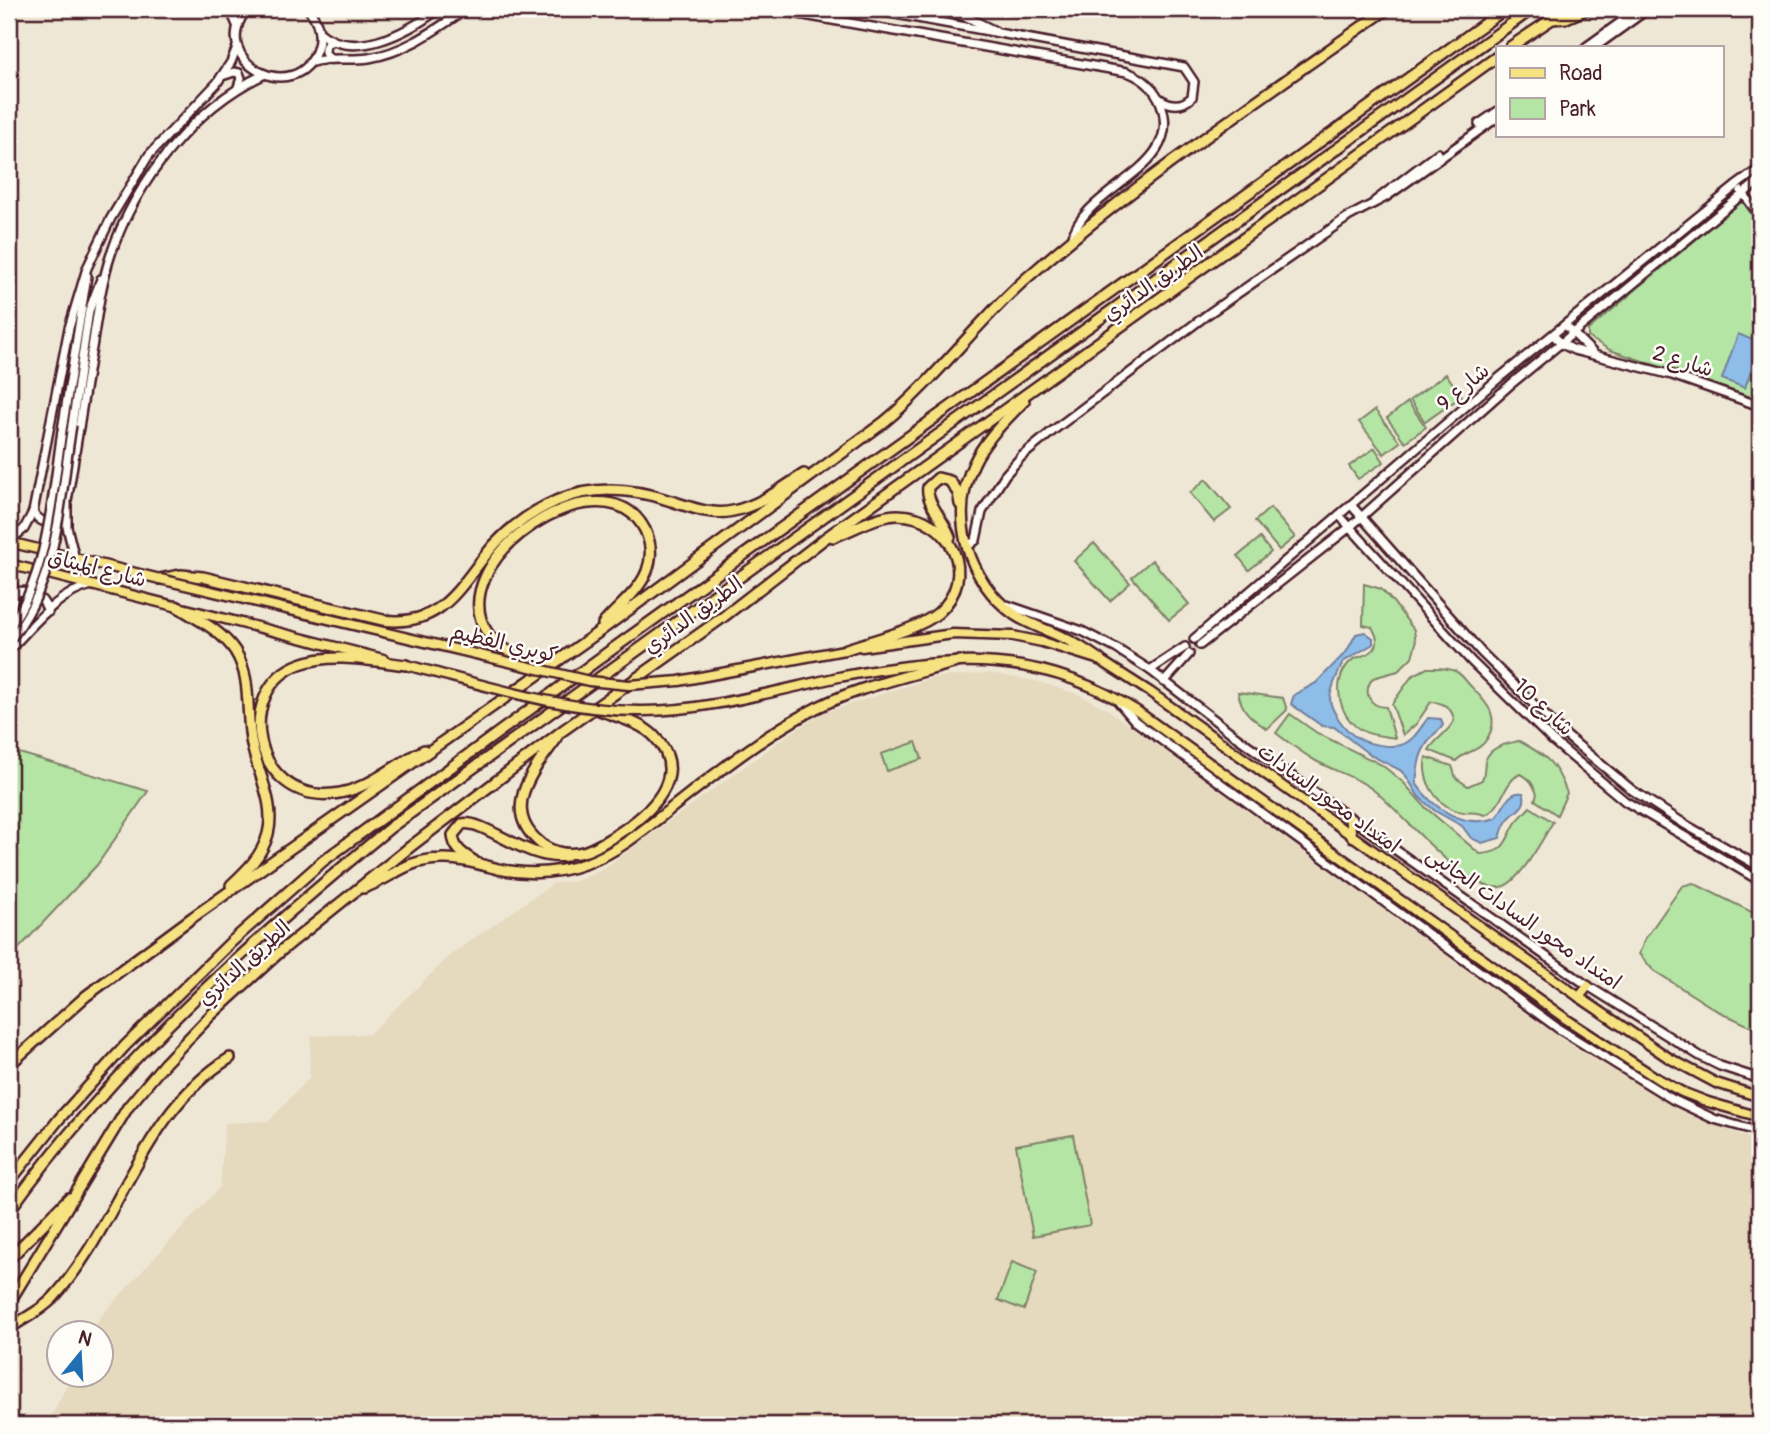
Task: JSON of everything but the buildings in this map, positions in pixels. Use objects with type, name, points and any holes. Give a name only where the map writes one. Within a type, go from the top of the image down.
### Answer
[{"type":"highway","name":"الطريق الدائري","points":[[9,1065],[86,996],[193,917],[596,634],[828,463],[902,406],[1026,278],[1072,239],[1387,9]]},
{"type":"highway","name":"الطريق الدائري","points":[[9,1182],[59,1119],[125,1046],[216,956],[323,862],[696,589],[1506,9]]},
{"type":"highway","name":"الطريق الدائري","points":[[9,1211],[93,1104],[156,1036],[267,930],[391,827],[1532,9]]},
{"type":"highway","points":[[1511,46],[1567,9]]},
{"type":"highway","points":[[1549,19],[1566,18],[1587,9]]},
{"type":"highway","name":"الطريق الدائري","points":[[9,1303],[128,1107],[196,1030],[282,950],[354,891],[562,731],[1496,57]]},
{"type":"highway","points":[[961,509],[969,474],[981,450],[1036,387]]},
{"type":"highway","points":[[160,579],[181,575],[202,577],[383,620],[411,620],[432,613],[450,601],[495,545],[519,522],[567,497],[595,491],[625,490],[653,495],[712,513],[732,512],[752,505],[828,463]]},
{"type":"highway","points":[[844,650],[921,624],[947,603],[955,587],[957,563],[946,524],[927,493],[932,481],[938,478],[950,481],[958,493],[967,547],[976,571],[993,596],[1018,617],[1064,638],[1100,660]]},
{"type":"highway","points":[[537,669],[500,646],[487,632],[478,596],[489,569],[510,542],[560,511],[597,501],[618,505],[636,517],[648,536],[650,558],[643,578],[596,634]]},
{"type":"highway","points":[[824,540],[879,518],[897,515],[930,523],[944,533],[953,546]]},
{"type":"highway","points":[[176,606],[218,631],[237,654],[246,683],[252,746],[270,814],[268,834],[257,858],[193,917]]},
{"type":"highway","points":[[406,664],[334,658],[313,660],[292,667],[278,680],[262,707],[259,730],[266,759],[277,774],[291,786],[308,792],[331,794],[363,785],[410,757],[448,739]]},
{"type":"highway","points":[[354,891],[418,862],[453,859],[502,870],[540,873],[561,871],[588,863],[647,827],[805,713],[846,696],[960,661]]},
{"type":"highway","points":[[477,864],[461,852],[455,843],[453,835],[462,824],[474,824],[519,847],[559,858],[599,845],[627,828],[648,812],[664,792],[668,763],[660,744],[647,730],[597,709]]},
{"type":"highway","points":[[562,731],[527,783],[521,800],[521,814],[526,827],[537,841],[556,851],[577,853]]},
{"type":"highway","points":[[9,1329],[44,1307],[55,1295],[85,1255],[176,1105],[202,1078],[230,1058]]},
{"type":"highway","points":[[9,1259],[78,1189]]},
{"type":"main road","name":"شارع الميثاق","points":[[9,542],[160,579]]},
{"type":"main road","name":"شارع الميثاق","points":[[9,564],[176,606]]},
{"type":"main road","name":"كوبري الفطيم","points":[[160,579],[589,681],[629,685],[680,681],[844,650]]},
{"type":"main road","name":"كوبري الفطيم","points":[[176,606],[560,703],[597,709],[680,710],[844,676]]},
{"type":"main road","name":"امتداد محور السادات","points":[[844,650],[933,636],[983,634],[1042,642],[1100,660],[1150,692],[1579,998],[1692,1072],[1760,1097]]},
{"type":"main road","name":"امتداد محور السادات","points":[[844,676],[911,664],[960,661],[1014,663],[1040,668],[1091,685],[1115,697],[1566,1019],[1658,1079],[1682,1093],[1760,1117]]},
{"type":"main road","points":[[1349,817],[1352,837]]},
{"type":"main road","points":[[1579,998],[1588,986]]},
{"type":"street","points":[[9,542],[24,529],[33,512],[71,315],[87,268],[111,218],[149,155],[222,76],[237,47],[237,25],[230,9]]},
{"type":"street","points":[[237,25],[247,9]]},
{"type":"street","points":[[319,32],[334,41],[356,44],[382,39],[412,28],[439,9]]},
{"type":"street","points":[[75,559],[66,518],[67,501],[106,272],[124,223],[156,169],[187,132],[238,88],[263,75],[288,76],[309,64],[369,58],[399,50],[426,37],[466,9]]},
{"type":"street","points":[[771,9],[1127,72],[1144,81],[1157,96],[1164,114],[1163,133],[1158,145],[1141,169],[1087,210],[1077,223],[1072,239]]},
{"type":"street","points":[[868,9],[1184,67],[1194,82],[1194,90],[1189,100],[1184,104],[1172,104],[1157,96]]},
{"type":"street","points":[[928,9],[965,16],[998,33]]},
{"type":"street","points":[[1587,46],[1629,12],[1639,9]]},
{"type":"street","points":[[1596,46],[1648,9]]},
{"type":"street","points":[[309,64],[317,49],[319,32],[312,11]]},
{"type":"street","points":[[331,60],[325,50],[328,43],[334,41]]},
{"type":"street","points":[[237,47],[247,64],[263,75]]},
{"type":"street","points":[[222,76],[239,73],[241,78],[238,88]]},
{"type":"street","points":[[967,547],[976,540],[979,521],[990,497],[1021,457],[1208,314],[1374,201],[1496,112]]},
{"type":"street","points":[[1374,201],[1387,197],[1496,118]]},
{"type":"street","name":"شارع 9","points":[[1760,168],[1499,378],[1296,551],[1197,642],[1350,527],[1508,388],[1742,192],[1760,180]]},
{"type":"street","points":[[1737,185],[1760,215]]},
{"type":"street","points":[[9,627],[25,604],[38,570],[87,268]]},
{"type":"street","points":[[9,641],[32,608],[48,569],[89,311],[97,287],[106,272]]},
{"type":"street","points":[[1587,306],[1595,315]]},
{"type":"street","name":"شارع 2","points":[[1565,325],[1594,354]]},
{"type":"street","name":"شارع 2","points":[[1553,335],[1574,350],[1681,378],[1760,406]]},
{"type":"street","points":[[1499,378],[1508,388]]},
{"type":"street","name":"شارع 10","points":[[1352,505],[1481,652],[1563,733],[1632,790],[1686,825],[1760,867]]},
{"type":"street","points":[[33,512],[38,519],[50,524],[66,518]]},
{"type":"street","name":"شارع 10","points":[[1339,515],[1471,661],[1553,741],[1625,801],[1760,881]]},
{"type":"street","points":[[1296,551],[1305,562]]},
{"type":"street","points":[[9,574],[15,592],[15,601],[9,612]]},
{"type":"street","points":[[9,650],[70,593],[93,585]]},
{"type":"street","points":[[15,592],[27,591],[35,594],[42,600],[48,612]]},
{"type":"street","name":"امتداد محور السادات الجانبى","points":[[993,596],[1022,611],[1065,624],[1100,639],[1150,670],[1349,817],[1588,986],[1700,1056],[1720,1066],[1760,1079]]},
{"type":"street","points":[[1150,670],[1187,651],[1164,682]]},
{"type":"street","points":[[1115,697],[1135,721],[1559,1029],[1672,1099],[1714,1119],[1760,1132]]},
{"type":"shaded area","points":[[990,673],[1039,682],[1080,695],[1107,709],[1563,1040],[1687,1114],[1760,1142],[1760,1425],[47,1425],[66,1388],[116,1388],[116,1318],[100,1317],[220,1187],[225,1123],[269,1121],[309,1078],[311,1036],[369,1034],[453,953],[554,883],[576,881],[600,871],[794,731],[823,713],[932,678]]},
{"type":"green space","points":[[1742,201],[1755,220],[1760,276],[1760,400],[1610,350],[1588,337],[1588,330]]},
{"type":"green space","points":[[1446,374],[1462,396],[1425,422],[1410,400]]},
{"type":"green space","points":[[1408,402],[1426,427],[1405,442],[1387,418]]},
{"type":"green space","points":[[1375,410],[1400,442],[1384,454],[1359,422]]},
{"type":"green space","points":[[1375,448],[1384,462],[1358,479],[1349,466]]},
{"type":"green space","points":[[1206,479],[1231,509],[1214,522],[1190,493]]},
{"type":"green space","points":[[1270,508],[1295,537],[1279,550],[1255,521]]},
{"type":"green space","points":[[1260,538],[1271,552],[1249,570],[1238,556]]},
{"type":"green space","points":[[1094,543],[1130,583],[1110,601],[1074,561]]},
{"type":"green space","points":[[1152,560],[1189,604],[1169,620],[1132,577]]},
{"type":"green space","points":[[1364,584],[1381,589],[1414,630],[1416,643],[1412,657],[1398,671],[1373,678],[1368,688],[1372,701],[1386,707],[1395,738],[1374,735],[1355,726],[1341,701],[1339,691],[1343,672],[1354,659],[1372,651],[1377,642],[1372,627],[1363,625]]},
{"type":"green space","points":[[1427,668],[1448,669],[1459,673],[1492,714],[1491,730],[1484,743],[1456,761],[1429,750],[1454,721],[1447,707],[1431,702],[1416,724],[1403,735],[1392,704],[1412,676]]},
{"type":"green space","points":[[1238,692],[1283,698],[1287,710],[1267,729],[1248,714]]},
{"type":"green space","points":[[1290,714],[1317,733],[1382,765],[1404,783],[1426,808],[1480,854],[1500,849],[1530,807],[1553,822],[1515,878],[1501,887],[1486,886],[1453,866],[1370,788],[1316,761],[1276,733]]},
{"type":"green space","points":[[1519,741],[1544,756],[1559,774],[1567,793],[1557,815],[1535,800],[1537,794],[1532,784],[1520,774],[1510,783],[1496,806],[1485,815],[1449,808],[1431,790],[1426,774],[1426,757],[1452,766],[1456,778],[1468,786],[1482,780],[1490,752]]},
{"type":"green space","points":[[916,742],[922,759],[887,771],[881,754]]},
{"type":"green space","points":[[9,750],[148,791],[97,865],[9,959]]},
{"type":"green space","points":[[1693,883],[1760,916],[1760,1031],[1716,1010],[1653,970],[1639,954],[1645,939],[1682,886]]},
{"type":"green space","points":[[1073,1135],[1090,1225],[1033,1236],[1016,1145]]},
{"type":"green space","points":[[1012,1262],[1037,1272],[1024,1310],[998,1300]]},
{"type":"water","points":[[1738,334],[1760,343],[1745,388],[1722,379]]},
{"type":"water","points":[[1365,632],[1373,638],[1373,644],[1343,662],[1333,684],[1330,698],[1336,715],[1358,738],[1373,744],[1391,746],[1410,740],[1428,718],[1441,719],[1443,725],[1427,743],[1422,754],[1416,783],[1440,808],[1461,819],[1472,821],[1496,818],[1510,797],[1523,793],[1524,802],[1506,823],[1500,838],[1482,843],[1471,838],[1462,826],[1435,811],[1419,797],[1400,770],[1370,755],[1334,727],[1322,726],[1291,704],[1294,695],[1316,683],[1347,651],[1356,634]]},
{"type":"tunnel","points":[[1189,654],[1200,645]]}]
